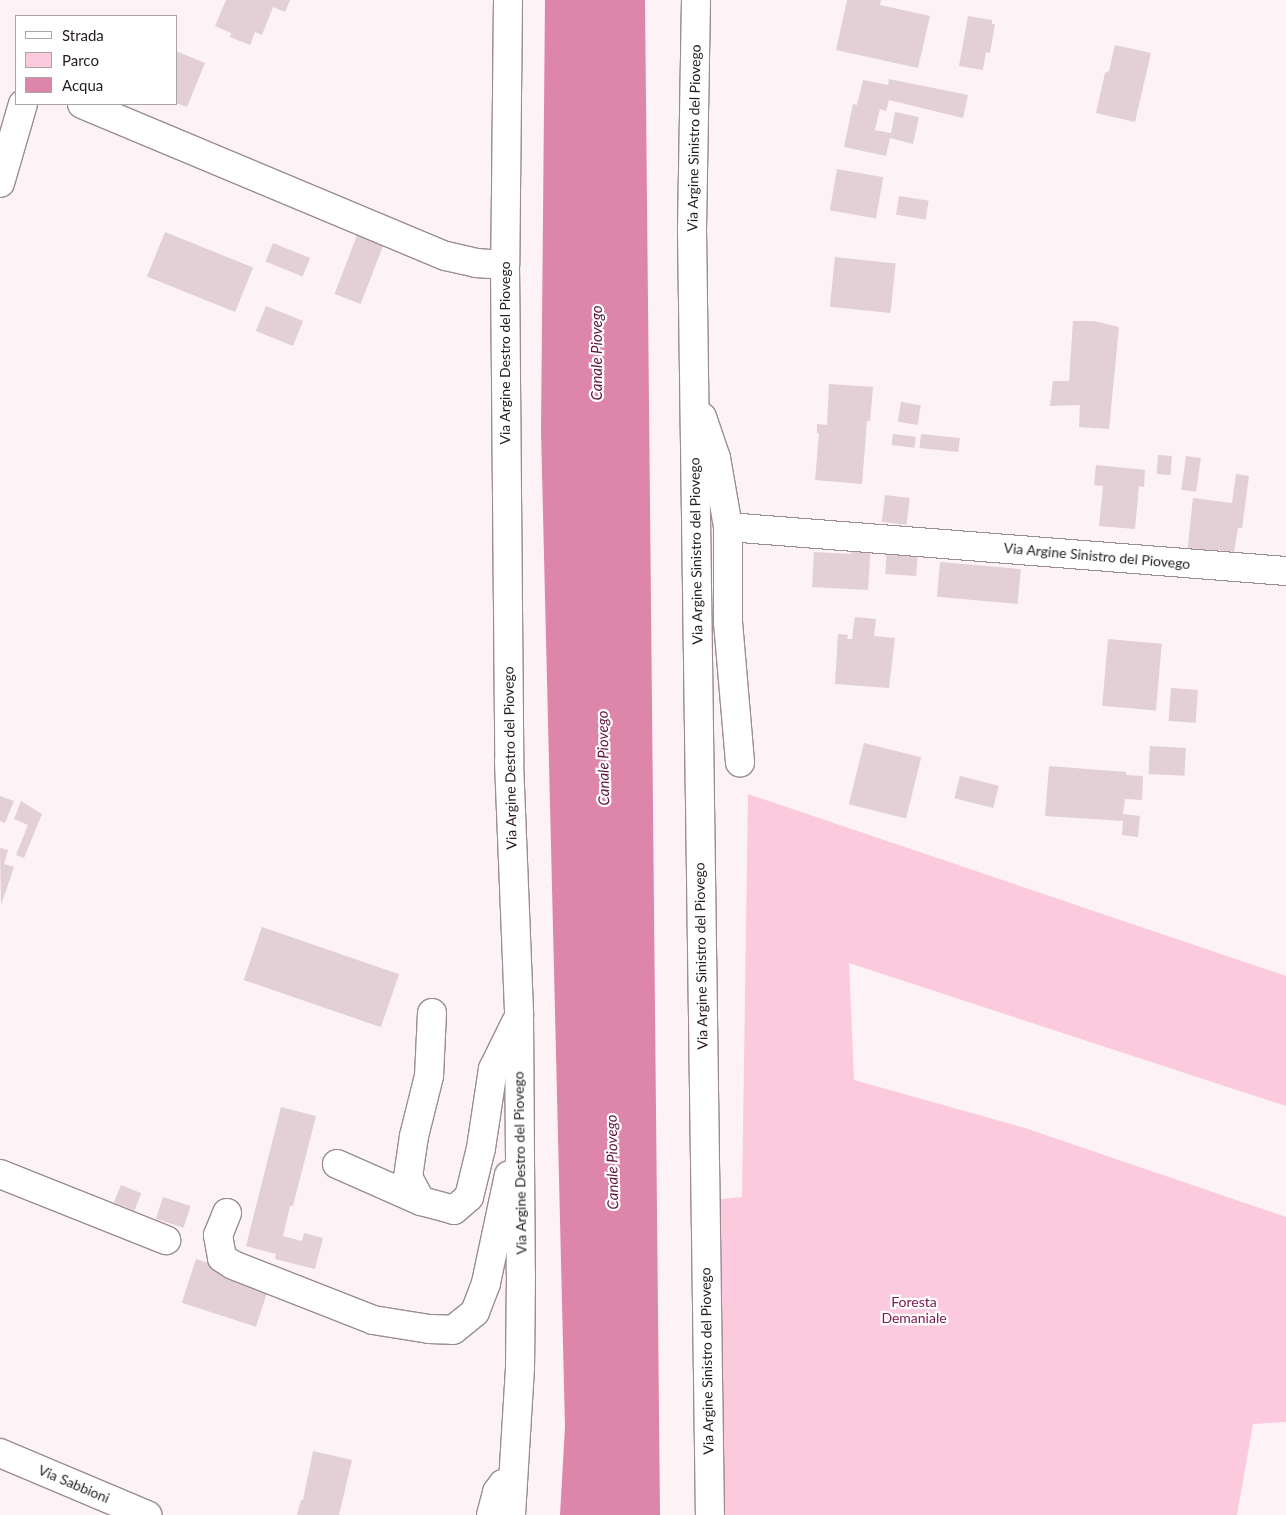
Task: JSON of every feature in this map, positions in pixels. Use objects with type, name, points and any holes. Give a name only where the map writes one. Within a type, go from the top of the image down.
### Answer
[{"type":"street","name":"Via Argine Destro del Piovego","points":[[508,0],[505,265],[508,762],[518,1016],[521,1274],[520,1368],[511,1515]]},
{"type":"street","name":"Via Argine Sinistro del Piovego","points":[[696,0],[692,230],[710,1515]]},
{"type":"street","points":[[0,183],[22,105]]},
{"type":"street","points":[[84,105],[446,256],[476,263],[505,265]]},
{"type":"street","name":"Via Argine Sinistro del Piovego","points":[[694,397],[716,458],[728,527],[728,622],[740,762]]},
{"type":"street","name":"Via Argine Sinistro del Piovego","points":[[728,527],[1286,571]]},
{"type":"street","points":[[421,1201],[408,1177],[414,1136],[429,1076],[432,1013]]},
{"type":"street","points":[[337,1164],[421,1201],[454,1210],[469,1197],[481,1148],[493,1069],[518,1016]]},
{"type":"street","points":[[227,1213],[218,1235],[222,1258],[233,1265],[373,1320],[429,1329],[453,1330],[476,1312],[486,1283],[508,1182],[518,1112]]},
{"type":"street","points":[[0,1174],[166,1240]]},
{"type":"street","name":"Via Sabbioni","points":[[0,1453],[147,1515]]},
{"type":"street","points":[[491,1515],[497,1492],[503,1484],[513,1482]]},
{"type":"green space","name":"Foresta Demaniale","points":[[748,794],[1286,976],[1286,1106],[849,963],[854,1080],[1025,1128],[1286,1217],[1286,1422],[1253,1424],[1237,1515],[710,1515],[704,1201],[742,1197]]},
{"type":"water","name":"Canale Piovego","points":[[545,0],[645,0],[660,1515],[560,1515],[565,1427],[541,431]]},
{"type":"building","points":[[226,0],[290,0],[285,12],[273,7],[262,35],[255,32],[250,45],[230,37],[231,33],[215,26]]},
{"type":"building","points":[[847,0],[881,0],[880,5],[930,16],[918,68],[836,50]]},
{"type":"building","points":[[968,16],[992,20],[992,24],[995,24],[990,53],[986,52],[983,70],[959,66]]},
{"type":"building","points":[[1115,45],[1151,53],[1135,122],[1096,113],[1105,73],[1109,71]]},
{"type":"building","points":[[178,52],[205,63],[187,107],[178,104]]},
{"type":"building","points":[[889,79],[968,95],[963,118],[889,100],[886,111],[880,109],[875,130],[891,133],[895,112],[919,117],[913,144],[890,138],[886,156],[844,147],[853,104],[857,105],[863,80],[888,85]]},
{"type":"building","points":[[837,169],[883,177],[876,219],[830,210]]},
{"type":"building","points":[[899,196],[929,201],[926,219],[896,215]]},
{"type":"building","points":[[361,225],[387,235],[361,304],[334,294]]},
{"type":"building","points":[[165,232],[253,268],[235,312],[147,277]]},
{"type":"building","points":[[273,243],[310,258],[303,277],[266,262]]},
{"type":"building","points":[[835,257],[896,263],[890,313],[830,307]]},
{"type":"building","points":[[266,306],[303,321],[293,346],[256,331]]},
{"type":"building","points":[[1073,321],[1094,321],[1119,327],[1109,429],[1079,427],[1080,405],[1050,406],[1053,381],[1069,381]]},
{"type":"building","points":[[829,384],[873,387],[870,421],[867,421],[862,484],[815,480],[819,434],[817,433],[817,424],[827,425]]},
{"type":"building","points":[[901,402],[921,405],[918,425],[898,422]]},
{"type":"building","points":[[893,434],[916,437],[914,448],[892,445]]},
{"type":"building","points":[[921,434],[960,438],[958,452],[920,448]]},
{"type":"building","points":[[1158,455],[1172,456],[1171,475],[1157,474]]},
{"type":"building","points":[[1186,456],[1201,458],[1196,492],[1181,490]]},
{"type":"building","points":[[1096,465],[1145,470],[1144,487],[1139,486],[1135,529],[1099,526],[1103,486],[1094,485]]},
{"type":"building","points":[[1236,474],[1249,476],[1242,528],[1238,528],[1234,552],[1216,550],[1214,558],[1187,554],[1193,498],[1232,503]]},
{"type":"building","points":[[885,495],[910,498],[907,525],[882,522]]},
{"type":"building","points":[[851,543],[871,544],[868,590],[812,587],[814,552],[851,554]]},
{"type":"building","points":[[887,548],[918,550],[916,576],[885,574]]},
{"type":"building","points":[[940,562],[1021,569],[1018,604],[937,597]]},
{"type":"building","points":[[855,617],[876,619],[874,636],[895,638],[889,688],[835,684],[838,634],[848,635],[847,639],[852,639]]},
{"type":"building","points":[[1108,639],[1162,644],[1156,710],[1102,706]]},
{"type":"building","points":[[1171,688],[1198,690],[1196,723],[1169,721]]},
{"type":"building","points":[[864,743],[921,757],[906,818],[849,804]]},
{"type":"building","points":[[1150,746],[1186,748],[1184,776],[1149,774]]},
{"type":"building","points":[[1049,766],[1126,772],[1126,775],[1143,776],[1142,800],[1125,799],[1123,814],[1140,816],[1138,837],[1122,835],[1123,821],[1045,816]]},
{"type":"building","points":[[960,776],[999,786],[993,808],[954,798]]},
{"type":"building","points":[[0,796],[14,801],[5,823],[0,821]]},
{"type":"building","points":[[21,801],[42,814],[24,858],[16,855],[28,825],[14,819]]},
{"type":"building","points":[[0,848],[8,850],[4,864],[14,867],[1,905]]},
{"type":"building","points":[[262,927],[399,974],[381,1027],[244,980]]},
{"type":"building","points":[[281,1107],[316,1116],[293,1206],[290,1206],[283,1236],[302,1241],[304,1233],[323,1238],[315,1269],[275,1259],[276,1254],[246,1246]]},
{"type":"building","points":[[121,1185],[141,1193],[134,1211],[114,1203]]},
{"type":"building","points":[[163,1197],[191,1206],[183,1228],[156,1219]]},
{"type":"building","points":[[196,1259],[270,1283],[256,1327],[182,1303]]},
{"type":"building","points":[[313,1451],[352,1460],[339,1515],[297,1515],[301,1500],[303,1500]]}]
